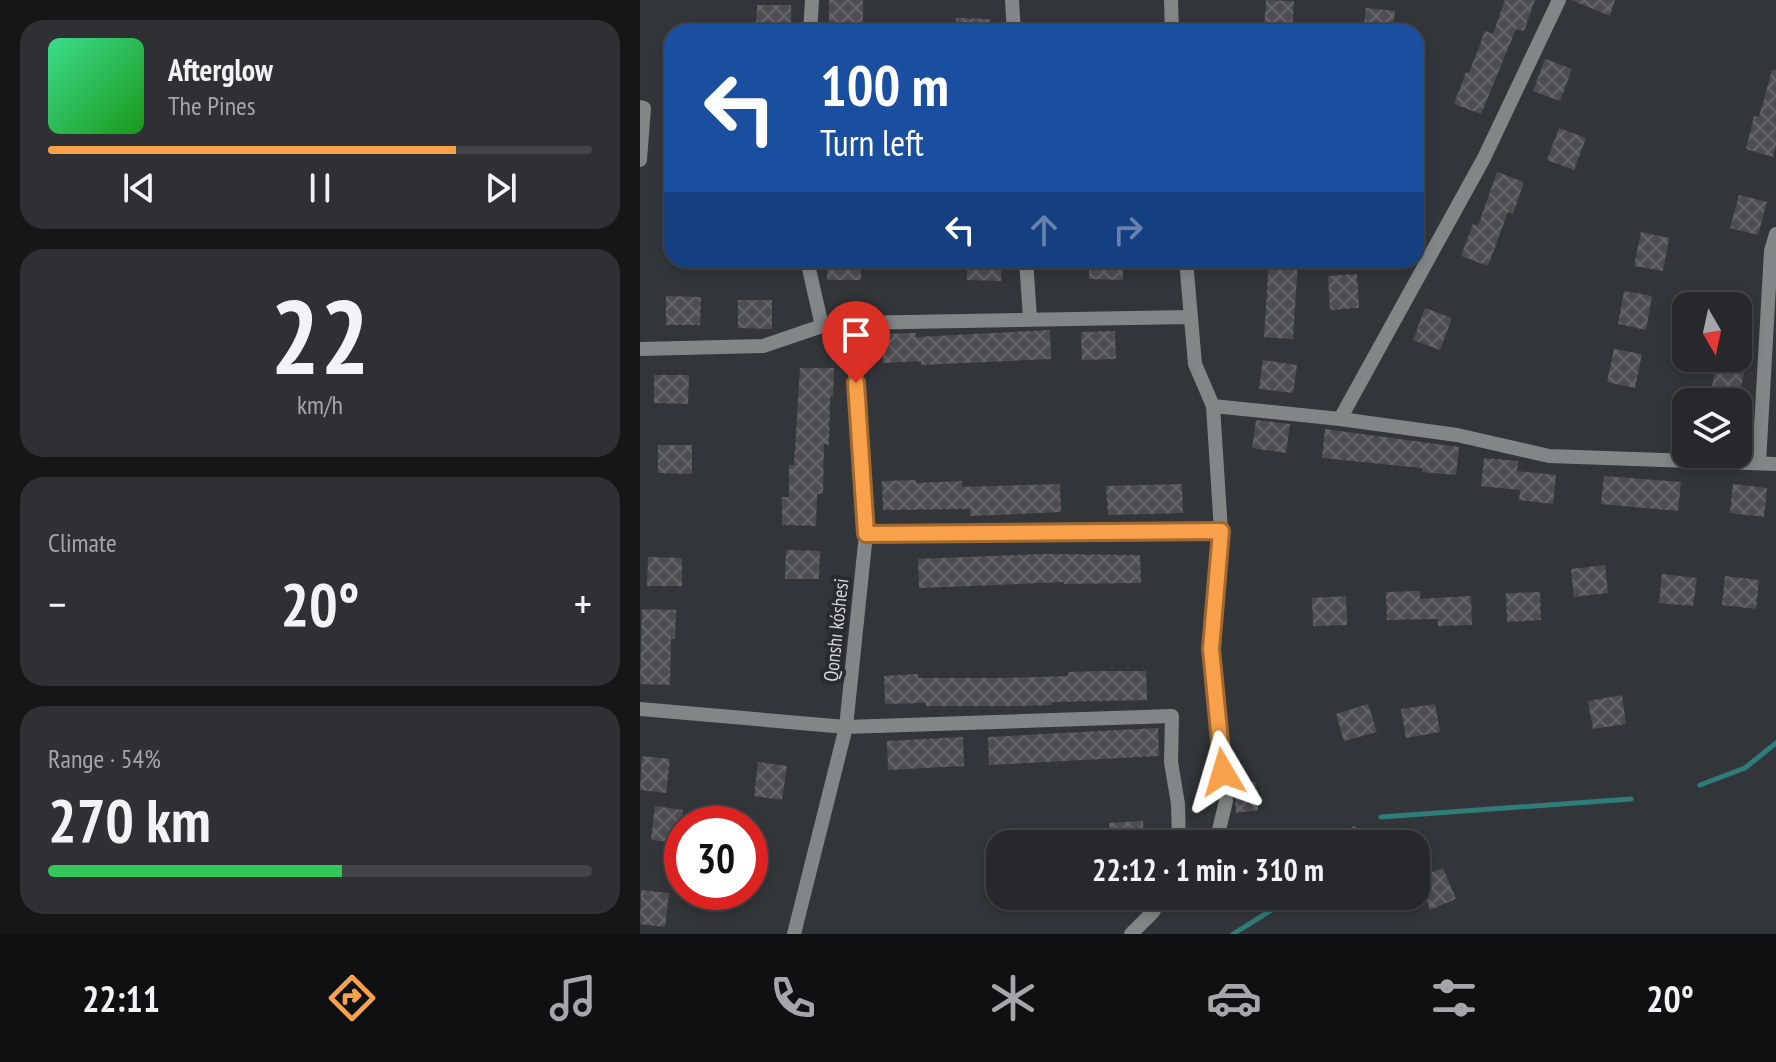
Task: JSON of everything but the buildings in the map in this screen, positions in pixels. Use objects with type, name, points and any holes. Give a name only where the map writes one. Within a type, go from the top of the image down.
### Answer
[{"type":"street","points":[[810,24],[812,0]]},
{"type":"street","points":[[1012,0],[1014,24]]},
{"type":"street","points":[[1171,0],[1172,24]]},
{"type":"street","points":[[1424,267],[1484,158],[1559,0]]},
{"type":"street","points":[[640,107],[644,108],[640,160]]},
{"type":"street","points":[[1759,463],[1771,251],[1776,234]]},
{"type":"street","points":[[809,268],[822,326]]},
{"type":"street","points":[[1027,268],[1030,318]]},
{"type":"street","points":[[1187,268],[1195,364],[1213,406],[1221,531],[1211,649],[1226,801],[1219,830]]},
{"type":"street","points":[[1340,419],[1423,268]]},
{"type":"street","points":[[640,349],[763,346],[822,326],[852,323],[1190,317]]},
{"type":"street","name":"Qonshı kóshesi","points":[[794,934],[846,727],[866,534],[852,323]]},
{"type":"street","points":[[1213,406],[1457,435],[1549,456],[1776,464]]},
{"type":"street","points":[[866,534],[1221,531]]},
{"type":"street","points":[[640,709],[846,727],[1172,716],[1171,762],[1179,830]]},
{"type":"street","points":[[1131,934],[1154,910]]},
{"type":"waterway","points":[[1700,785],[1745,768],[1776,743]]},
{"type":"waterway","points":[[1381,817],[1631,799]]},
{"type":"waterway","points":[[1233,934],[1272,910]]},
{"type":"route","points":[[856,383],[866,534],[1221,531],[1211,649],[1223,772]]}]
